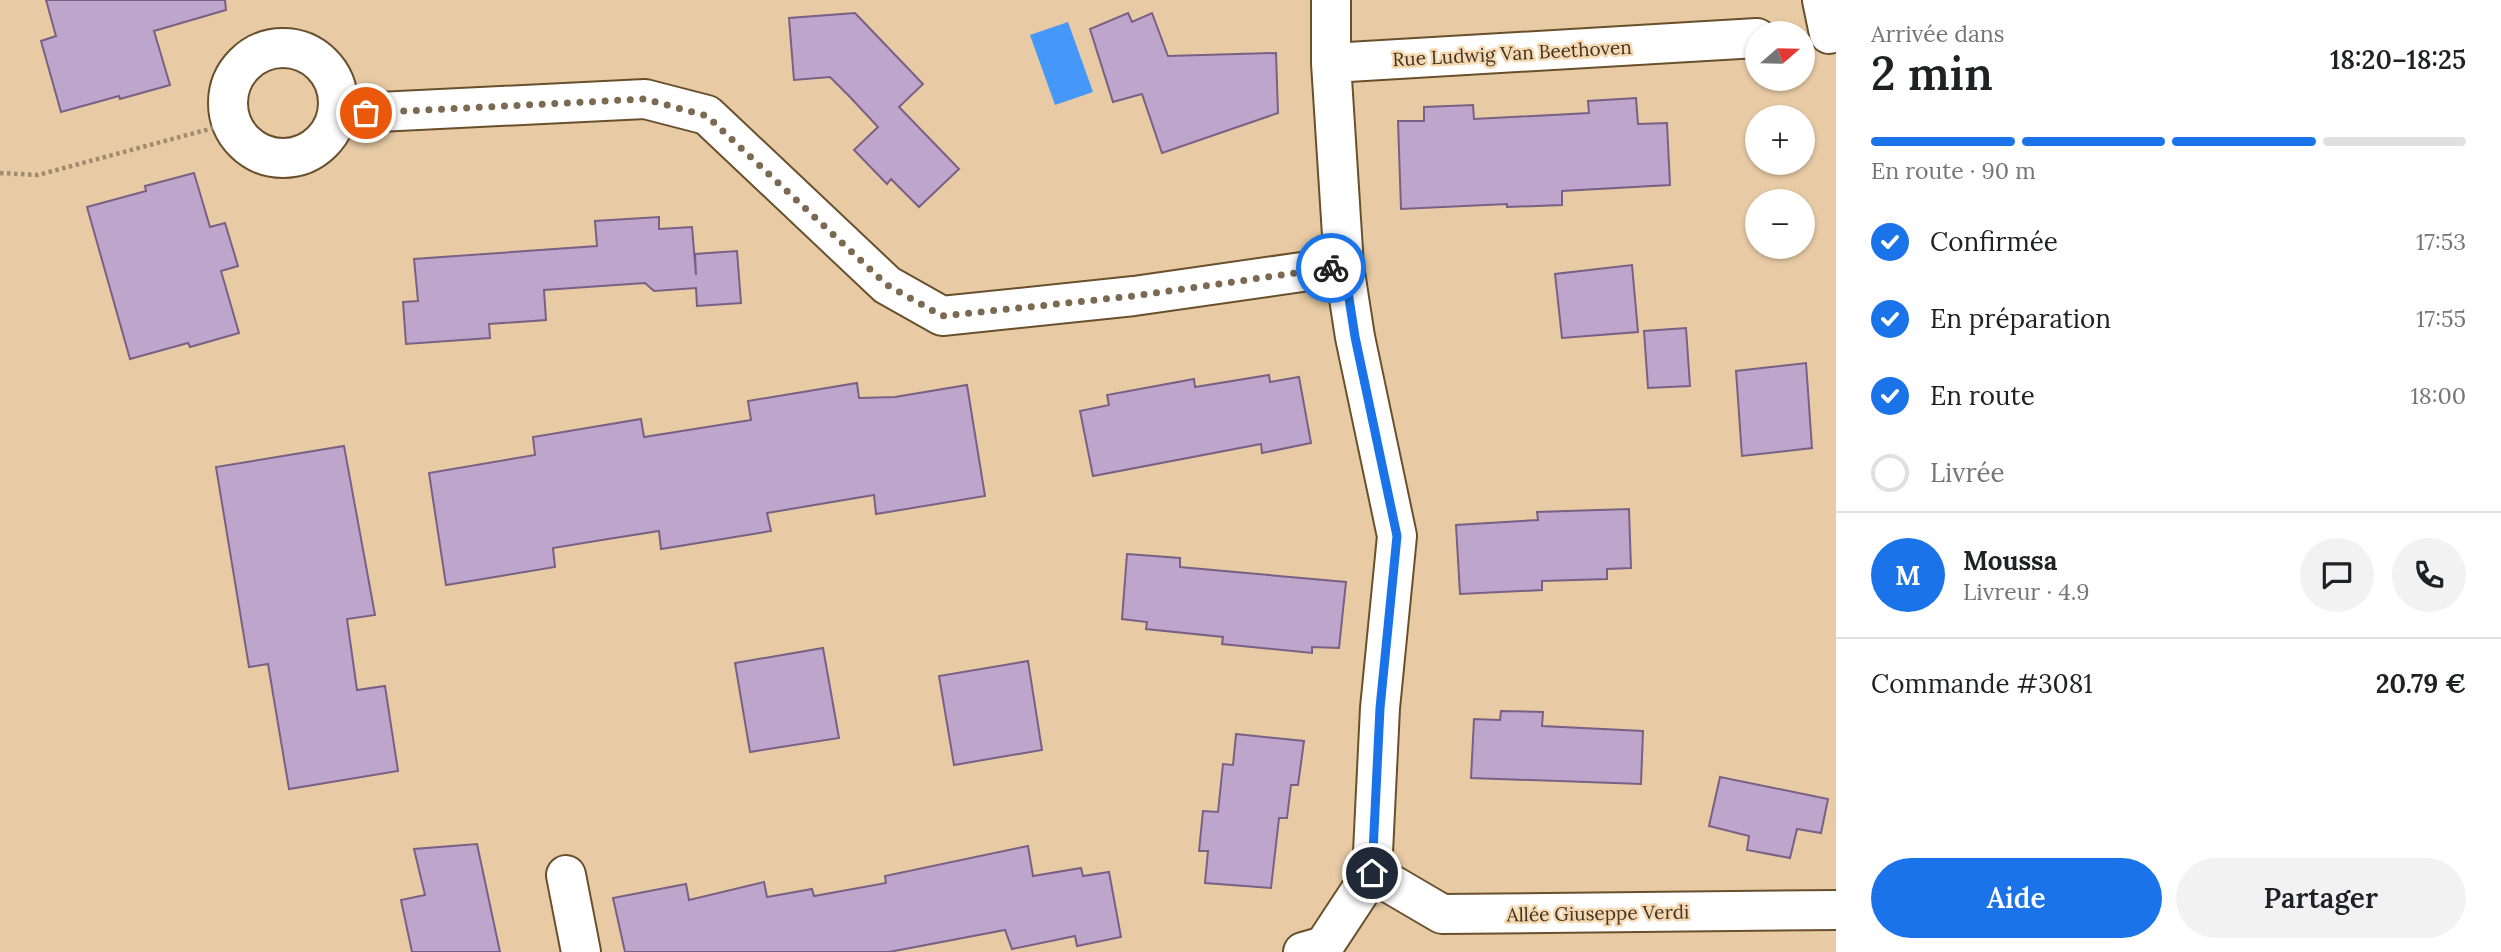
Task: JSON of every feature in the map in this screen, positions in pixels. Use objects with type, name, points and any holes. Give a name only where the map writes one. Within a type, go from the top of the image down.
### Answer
[{"type":"street","points":[[1303,952],[1324,946],[1372,873],[1380,708],[1397,536],[1355,337],[1344,266],[1331,63],[1331,0]]},
{"type":"street","name":"Rue Ludwig Van Beethoven","points":[[1331,63],[1745,39]]},
{"type":"street","points":[[289,47],[308,52],[323,64],[334,80],[338,114],[331,131],[320,145],[305,154],[288,158],[271,157],[254,150],[241,138],[232,123],[228,105],[230,86],[246,62],[270,48],[289,47]]},
{"type":"street","points":[[338,114],[645,99],[707,116],[887,285],[942,316],[1134,296],[1344,266]]},
{"type":"street","name":"Allée Giuseppe Verdi","points":[[1372,873],[1442,914],[1836,911]]},
{"type":"street","points":[[566,875],[581,952]]},
{"type":"path","points":[[0,173],[38,175],[232,123]]},
{"type":"water","points":[[1068,22],[1093,92],[1055,105],[1030,35]]},
{"type":"building","points":[[46,0],[225,0],[226,10],[154,31],[170,85],[61,112],[41,41],[56,36]]},
{"type":"building","points":[[855,13],[923,84],[899,107],[959,169],[919,207],[891,179],[887,184],[854,150],[878,127],[850,97],[830,77],[794,80],[789,18]]},
{"type":"building","points":[[1128,13],[1132,22],[1152,13],[1168,56],[1276,53],[1278,113],[1162,153],[1142,94],[1113,102],[1090,29]]},
{"type":"building","points":[[1636,98],[1638,124],[1667,123],[1670,185],[1562,191],[1562,205],[1507,207],[1507,204],[1401,209],[1398,121],[1424,121],[1424,107],[1473,105],[1474,119],[1589,113],[1588,101]]},
{"type":"building","points":[[194,173],[210,227],[225,223],[238,266],[221,271],[239,333],[190,347],[188,343],[130,359],[87,207],[146,191],[145,186]]},
{"type":"building","points":[[659,217],[659,229],[692,227],[696,275],[695,254],[737,251],[741,303],[697,306],[696,288],[654,291],[645,283],[544,290],[546,320],[489,324],[490,338],[406,344],[403,302],[418,301],[414,259],[597,246],[595,221]]},
{"type":"building","points":[[1632,265],[1638,332],[1562,338],[1555,274]]},
{"type":"building","points":[[1686,328],[1690,386],[1648,388],[1644,331]]},
{"type":"building","points":[[1806,363],[1812,448],[1742,456],[1736,371]]},
{"type":"building","points":[[1269,375],[1270,382],[1299,377],[1311,443],[1262,453],[1261,444],[1093,476],[1080,411],[1109,405],[1107,395],[1194,379],[1195,387]]},
{"type":"building","points":[[857,383],[859,398],[895,397],[967,385],[985,496],[876,514],[874,495],[767,513],[771,531],[661,549],[659,531],[553,548],[555,567],[446,585],[429,473],[535,455],[533,437],[641,419],[644,437],[751,420],[748,401]]},
{"type":"building","points":[[344,446],[375,615],[347,619],[357,690],[385,686],[398,771],[289,789],[268,664],[249,667],[216,467]]},
{"type":"building","points":[[1629,509],[1631,568],[1607,569],[1607,579],[1542,581],[1542,590],[1460,594],[1456,525],[1538,520],[1537,512]]},
{"type":"building","points":[[1127,554],[1180,558],[1180,567],[1346,582],[1339,648],[1312,647],[1312,653],[1222,644],[1223,637],[1146,629],[1147,622],[1122,619]]},
{"type":"building","points":[[823,648],[839,738],[750,752],[735,663]]},
{"type":"building","points":[[1028,661],[1042,750],[954,765],[939,676]]},
{"type":"building","points":[[1501,711],[1543,712],[1542,726],[1643,731],[1641,784],[1471,778],[1474,719],[1500,720]]},
{"type":"building","points":[[1236,734],[1304,741],[1298,785],[1291,785],[1287,818],[1279,818],[1271,888],[1205,883],[1208,851],[1199,851],[1203,811],[1218,812],[1223,764],[1233,765]]},
{"type":"building","points":[[1720,777],[1828,799],[1821,833],[1797,829],[1790,858],[1747,850],[1749,836],[1709,826]]},
{"type":"building","points":[[477,844],[500,952],[412,952],[401,900],[425,895],[414,849]]},
{"type":"building","points":[[1028,846],[1033,876],[1081,868],[1083,876],[1109,872],[1121,937],[1077,946],[1075,936],[1012,949],[1005,930],[889,952],[625,952],[613,898],[686,884],[689,900],[764,882],[767,897],[812,889],[814,896],[886,883],[885,876]]},
{"type":"way so far","points":[[366,113],[645,99],[707,116],[887,285],[942,316],[1134,296],[1331,268]]},
{"type":"route","points":[[1331,268],[1344,266],[1355,337],[1397,536],[1380,708],[1372,873]]}]
